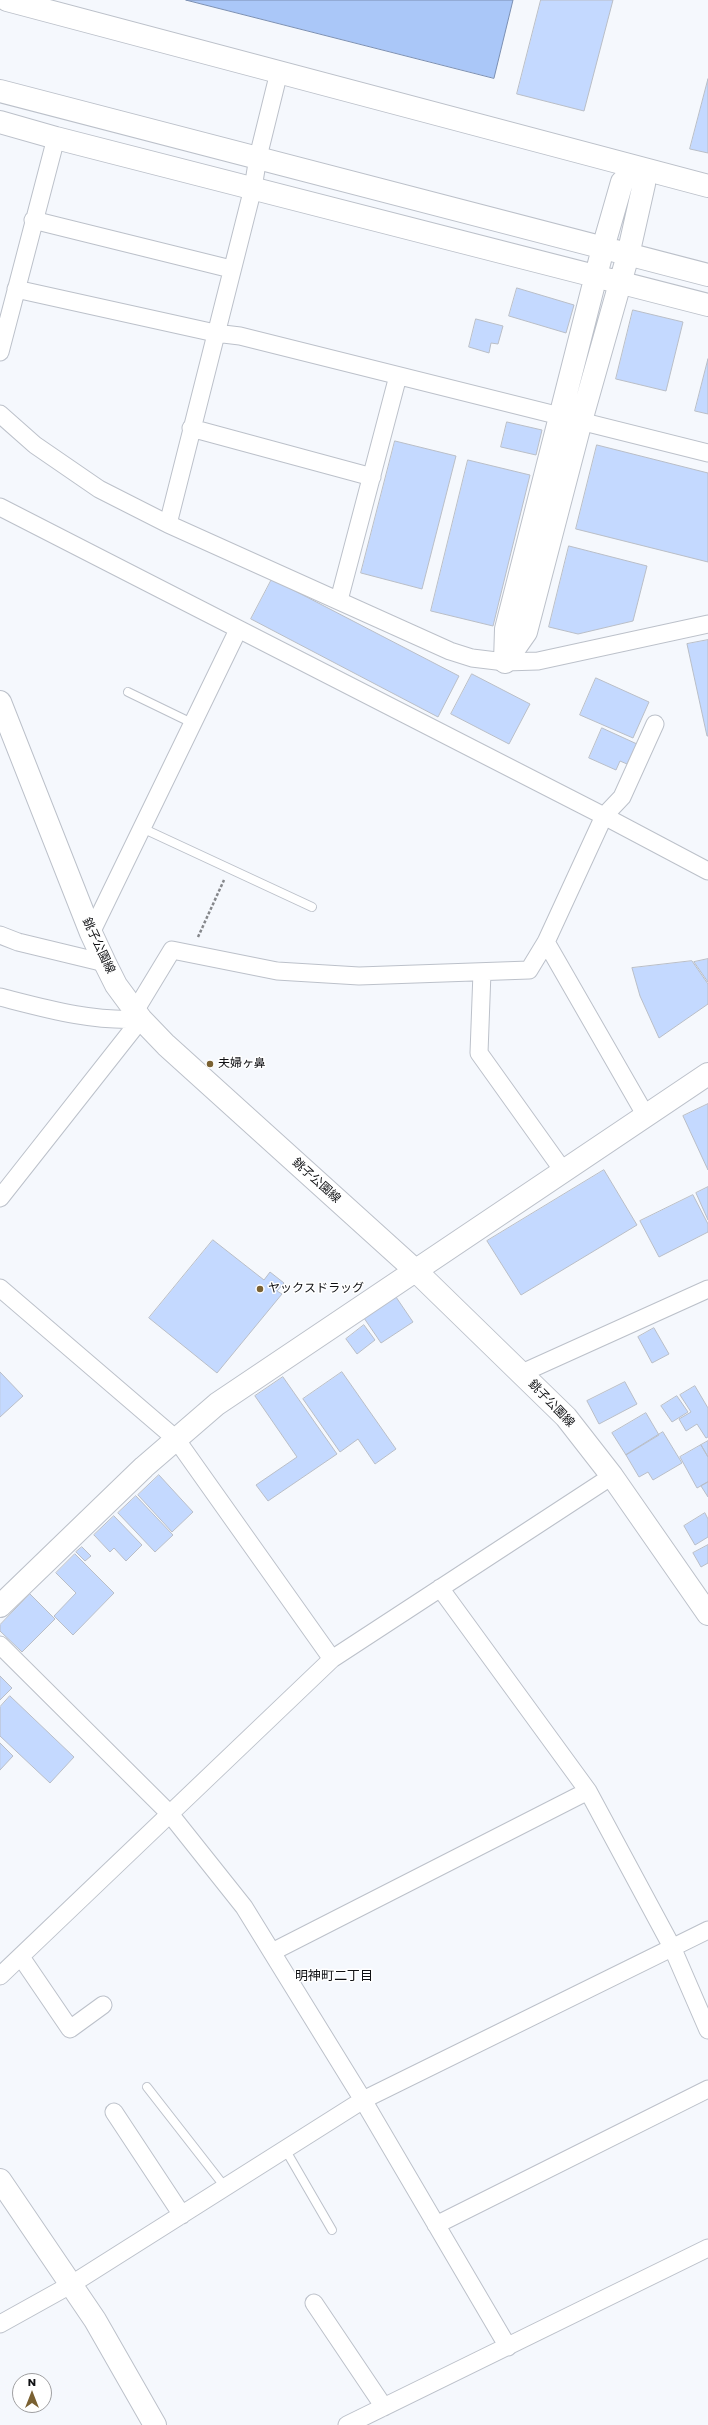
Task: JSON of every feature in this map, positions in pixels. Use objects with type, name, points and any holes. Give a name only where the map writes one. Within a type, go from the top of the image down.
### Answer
[{"type":"street","points":[[7,0],[54,6],[279,72],[708,186]]},
{"type":"street","points":[[168,524],[215,333],[253,188],[258,157],[279,72]]},
{"type":"street","points":[[0,91],[258,157],[708,276]]},
{"type":"street","points":[[0,122],[56,138],[708,305]]},
{"type":"street","points":[[0,352],[33,220],[56,138]]},
{"type":"street","points":[[505,662],[506,629],[603,248],[622,182],[638,168]]},
{"type":"street","points":[[505,662],[526,632],[581,421],[628,255],[644,184],[638,168]]},
{"type":"street","points":[[33,220],[231,270]]},
{"type":"street","points":[[16,289],[215,333],[240,336],[708,453]]},
{"type":"street","points":[[339,600],[398,376]]},
{"type":"street","points":[[0,414],[35,445],[99,489],[168,524],[450,651],[472,658],[505,662],[538,661],[708,624]]},
{"type":"street","points":[[191,428],[372,477]]},
{"type":"street","points":[[0,507],[604,816],[708,871]]},
{"type":"street","points":[[91,933],[238,630]]},
{"type":"street","name":"銚子公園線","points":[[0,702],[91,933],[116,985],[138,1015],[166,1045],[416,1271],[566,1417],[612,1476],[708,1614]]},
{"type":"street","points":[[0,1198],[138,1015],[172,950],[277,971],[359,976],[529,970],[546,942],[604,816],[622,797],[655,724]]},
{"type":"street","points":[[0,935],[18,942],[105,963]]},
{"type":"street","points":[[546,942],[646,1116]]},
{"type":"street","points":[[482,972],[479,1053],[564,1172]]},
{"type":"street","points":[[0,996],[68,1014],[113,1021],[138,1015]]},
{"type":"street","points":[[0,1606],[144,1467],[217,1404],[708,1074]]},
{"type":"street","points":[[0,1288],[176,1439],[332,1659]]},
{"type":"street","points":[[522,1373],[708,1289]]},
{"type":"street","points":[[0,1976],[332,1659],[612,1476]]},
{"type":"street","points":[[440,1588],[588,1791],[672,1947],[708,2030]]},
{"type":"street","points":[[0,1645],[170,1814],[217,1870],[274,1952],[508,2347]]},
{"type":"street","points":[[274,1952],[588,1791]]},
{"type":"street","points":[[0,2324],[72,2284],[363,2100],[708,1930]]},
{"type":"street","points":[[21,1956],[70,2028],[103,2005]]},
{"type":"street","points":[[436,2225],[708,2090]]},
{"type":"street","points":[[114,2112],[182,2215]]},
{"type":"street","points":[[0,2180],[72,2284],[155,2425]]},
{"type":"street","points":[[347,2425],[708,2248]]},
{"type":"street","points":[[314,2303],[384,2407]]},
{"type":"lane","points":[[128,692],[192,723]]},
{"type":"lane","points":[[142,828],[312,907]]},
{"type":"lane","points":[[147,2086],[225,2187]]},
{"type":"lane","points":[[286,2149],[332,2230]]},
{"type":"path","points":[[190,954],[229,869]]},
{"type":"water","points":[[186,0],[513,0],[494,78]]},
{"type":"building","points":[[541,0],[613,0],[584,111],[517,94]]},
{"type":"building","points":[[708,79],[708,153],[690,149]]},
{"type":"building","points":[[517,288],[574,305],[566,333],[509,316]]},
{"type":"building","points":[[633,310],[683,322],[666,391],[616,379]]},
{"type":"building","points":[[476,319],[503,326],[498,344],[491,343],[489,353],[469,347]]},
{"type":"building","points":[[708,359],[708,414],[695,411]]},
{"type":"building","points":[[507,422],[542,430],[536,455],[501,447]]},
{"type":"building","points":[[395,441],[456,456],[422,589],[361,573]]},
{"type":"building","points":[[597,445],[708,473],[708,562],[576,529]]},
{"type":"building","points":[[468,460],[530,475],[493,626],[431,611]]},
{"type":"building","points":[[569,546],[647,566],[633,621],[578,634],[549,627]]},
{"type":"building","points":[[272,579],[459,676],[438,717],[251,619]]},
{"type":"building","points":[[708,640],[708,736],[707,736],[687,644]]},
{"type":"building","points":[[472,674],[530,704],[509,744],[451,714]]},
{"type":"building","points":[[596,678],[649,702],[633,738],[580,715]]},
{"type":"building","points":[[602,728],[637,744],[627,764],[620,761],[616,770],[589,758]]},
{"type":"building","points":[[708,959],[708,982],[694,962]]},
{"type":"building","points":[[692,961],[708,984],[708,1004],[659,1038],[640,996],[632,968]]},
{"type":"building","points":[[708,1104],[708,1170],[683,1116]]},
{"type":"building","points":[[604,1170],[637,1225],[521,1295],[487,1241]]},
{"type":"building","points":[[708,1187],[708,1220],[696,1193]]},
{"type":"building","points":[[693,1195],[708,1224],[708,1232],[659,1257],[640,1221]]},
{"type":"building","points":[[213,1240],[264,1280],[270,1272],[284,1283],[277,1291],[282,1294],[217,1373],[149,1318]]},
{"type":"building","points":[[396,1297],[413,1322],[381,1343],[364,1318]]},
{"type":"building","points":[[364,1325],[375,1340],[357,1354],[346,1339]]},
{"type":"building","points":[[654,1328],[669,1354],[652,1363],[638,1337]]},
{"type":"building","points":[[0,1372],[23,1396],[0,1417]]},
{"type":"building","points":[[342,1372],[396,1449],[375,1464],[358,1439],[340,1452],[303,1399]]},
{"type":"building","points":[[283,1377],[337,1454],[268,1501],[256,1485],[297,1457],[255,1396]]},
{"type":"building","points":[[625,1382],[637,1404],[599,1424],[587,1401]]},
{"type":"building","points":[[695,1386],[708,1408],[708,1437],[706,1438],[697,1424],[686,1431],[679,1419],[691,1412],[680,1395]]},
{"type":"building","points":[[677,1396],[688,1412],[672,1422],[661,1406]]},
{"type":"building","points":[[646,1413],[659,1435],[626,1455],[612,1433]]},
{"type":"building","points":[[663,1432],[682,1463],[653,1480],[648,1472],[639,1477],[626,1455]]},
{"type":"building","points":[[708,1441],[708,1457],[701,1445]]},
{"type":"building","points":[[701,1445],[708,1457],[708,1482],[697,1488],[680,1457]]},
{"type":"building","points":[[159,1475],[193,1512],[172,1532],[138,1495]]},
{"type":"building","points":[[708,1482],[708,1497],[701,1486]]},
{"type":"building","points":[[136,1496],[173,1535],[155,1552],[118,1513]]},
{"type":"building","points":[[705,1513],[708,1519],[708,1537],[695,1545],[684,1526]]},
{"type":"building","points":[[114,1516],[142,1545],[126,1561],[114,1548],[110,1552],[94,1535]]},
{"type":"building","points":[[708,1545],[708,1563],[701,1567],[693,1553]]},
{"type":"building","points":[[82,1547],[91,1556],[85,1561],[76,1552]]},
{"type":"building","points":[[75,1554],[114,1593],[73,1635],[54,1616],[76,1593],[56,1573]]},
{"type":"building","points":[[30,1594],[55,1619],[22,1652],[0,1631],[0,1625]]},
{"type":"building","points":[[0,1676],[12,1688],[0,1700]]},
{"type":"building","points":[[10,1696],[74,1757],[50,1783],[0,1736],[0,1707]]},
{"type":"building","points":[[0,1743],[13,1756],[0,1770]]},
{"type":"place","name":"夫婦ヶ鼻","points":[[210,1064]]},
{"type":"place","name":"ヤックスドラッグ","points":[[260,1289]]},
{"type":"district","name":"明神町二丁目","points":[[334,1977]]}]
